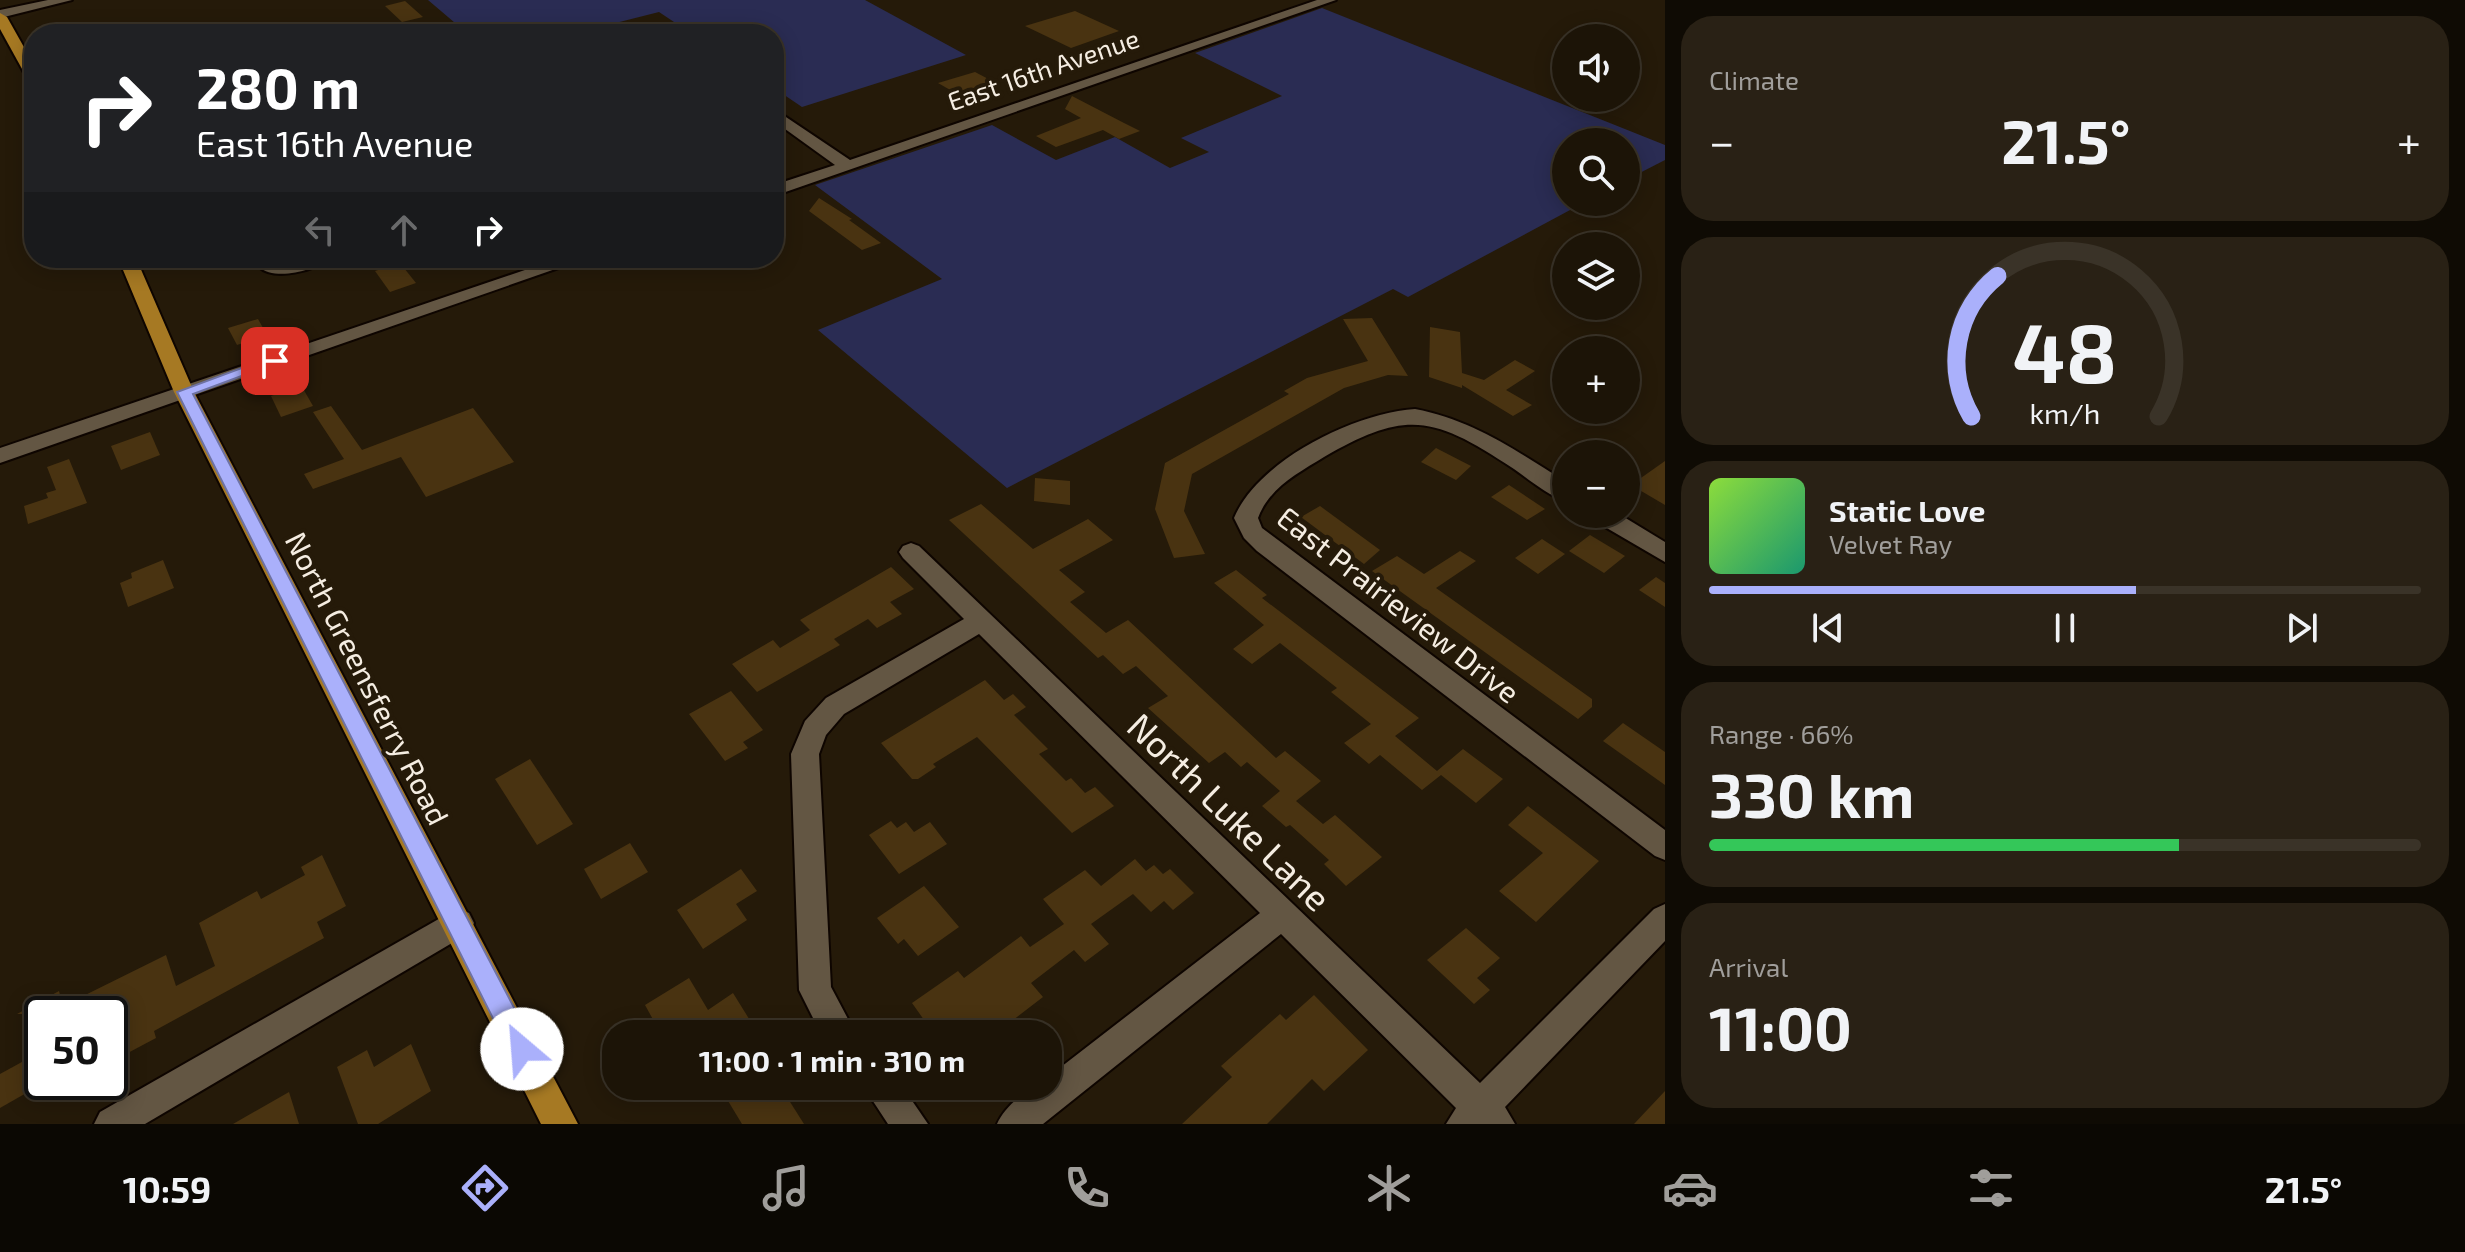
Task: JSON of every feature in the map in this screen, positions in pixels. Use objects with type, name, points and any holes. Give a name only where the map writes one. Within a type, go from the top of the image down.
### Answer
[{"type":"main road","points":[[0,15],[24,59]]},
{"type":"main road","name":"North Greensferry Road","points":[[131,268],[184,392],[560,1124]]},
{"type":"street","points":[[0,15],[66,0]]},
{"type":"street","name":"East 16th Avenue","points":[[784,188],[1330,0]]},
{"type":"street","points":[[784,121],[848,166]]},
{"type":"street","points":[[0,456],[547,268]]},
{"type":"street","name":"East Prairieview Drive","points":[[1552,484],[1464,431],[1424,418],[1395,417],[1344,436],[1299,463],[1259,491],[1246,518],[1252,532],[1265,545],[1665,847]]},
{"type":"street","points":[[1624,528],[1665,553]]},
{"type":"street","name":"North Luke Lane","points":[[911,552],[1282,915],[1480,1119]]},
{"type":"street","points":[[831,1020],[815,990],[805,754],[815,729],[835,706],[981,621]]},
{"type":"street","points":[[1015,1124],[1282,915]]},
{"type":"street","points":[[1480,1119],[1665,919]]},
{"type":"street","points":[[112,1124],[458,923]]},
{"type":"street","points":[[891,1100],[910,1124]]},
{"type":"shaded area","points":[[428,0],[865,0],[966,55],[802,107],[784,95],[784,24],[677,24],[659,12],[612,24],[456,24]]},
{"type":"shaded area","points":[[1322,8],[1552,100],[1552,112],[1582,112],[1622,128],[1552,128],[1552,216],[1559,216],[1408,297],[1393,289],[1007,488],[818,330],[942,279],[815,185],[992,125],[1056,160],[1115,137],[1170,168],[1209,152],[1181,138],[1282,96],[1195,53]]},
{"type":"shaded area","points":[[1640,135],[1665,145],[1665,160],[1640,173]]},
{"type":"building","points":[[405,1],[423,17],[402,22],[385,6]]},
{"type":"building","points":[[1075,11],[1119,31],[1071,48],[1025,26]]},
{"type":"building","points":[[975,72],[996,83],[959,95],[938,83]]},
{"type":"building","points":[[1072,96],[1140,131],[1119,139],[1103,130],[1056,147],[1036,136],[1081,118],[1065,109]]},
{"type":"building","points":[[819,198],[881,243],[862,250],[809,211]]},
{"type":"building","points":[[404,268],[416,283],[390,292],[375,271]]},
{"type":"building","points":[[1372,318],[1408,376],[1388,375],[1344,388],[1192,474],[1184,511],[1205,554],[1174,558],[1155,509],[1165,463],[1289,394],[1284,391],[1307,378],[1368,361],[1343,319]]},
{"type":"building","points":[[258,319],[267,335],[237,345],[228,328]]},
{"type":"building","points":[[1430,327],[1460,332],[1462,373],[1484,380],[1515,360],[1535,371],[1506,390],[1532,405],[1513,416],[1462,385],[1462,388],[1429,377]]},
{"type":"building","points":[[301,385],[313,406],[281,417],[271,396]]},
{"type":"building","points":[[331,406],[362,450],[473,408],[514,462],[426,497],[401,457],[313,489],[304,474],[344,459],[313,412]]},
{"type":"building","points":[[150,432],[160,455],[121,470],[111,446]]},
{"type":"building","points":[[1436,448],[1471,466],[1456,480],[1421,462]]},
{"type":"building","points":[[69,459],[87,503],[28,524],[24,506],[48,498],[46,493],[56,490],[47,467]]},
{"type":"building","points":[[1665,461],[1665,505],[1640,490],[1640,479]]},
{"type":"building","points":[[1035,478],[1070,481],[1070,505],[1034,501]]},
{"type":"building","points":[[1509,485],[1545,509],[1527,520],[1491,497]]},
{"type":"building","points":[[981,504],[1033,549],[1088,519],[1113,540],[1059,570],[1085,592],[1070,602],[1106,633],[1128,620],[1276,758],[1285,751],[1321,781],[1296,801],[1323,824],[1335,815],[1382,857],[1346,886],[1324,864],[1329,860],[1290,825],[1286,827],[1262,806],[1280,791],[1247,762],[1241,767],[1225,752],[1209,763],[1148,708],[1168,696],[1136,666],[1123,674],[1103,655],[1098,658],[949,520]]},
{"type":"building","points":[[1320,506],[1380,550],[1364,564],[1301,517]]},
{"type":"building","points":[[1590,535],[1625,556],[1604,573],[1569,551]]},
{"type":"building","points":[[1542,539],[1565,554],[1538,574],[1515,558]]},
{"type":"building","points":[[1460,551],[1476,561],[1436,588],[1592,699],[1592,707],[1578,719],[1372,571],[1397,556],[1424,574]]},
{"type":"building","points":[[163,560],[174,588],[128,607],[120,583],[132,578],[131,573]]},
{"type":"building","points":[[891,567],[914,589],[890,602],[902,614],[877,628],[868,619],[834,639],[840,645],[757,692],[732,664],[773,640],[780,648],[810,630],[800,620]]},
{"type":"building","points":[[1236,570],[1267,595],[1262,598],[1419,718],[1395,736],[1437,771],[1463,749],[1503,779],[1476,803],[1441,775],[1422,790],[1380,755],[1369,764],[1344,743],[1371,724],[1331,692],[1337,688],[1280,643],[1252,664],[1233,649],[1264,625],[1214,583]]},
{"type":"building","points":[[1656,577],[1665,583],[1665,607],[1639,590]]},
{"type":"building","points":[[985,680],[1004,700],[1013,694],[1026,707],[1014,715],[1048,749],[1039,754],[1066,781],[1071,778],[1085,793],[1095,787],[1114,806],[1072,833],[977,737],[933,764],[936,767],[918,779],[912,779],[881,743]]},
{"type":"building","points":[[731,691],[763,730],[743,742],[748,748],[725,761],[689,714]]},
{"type":"building","points":[[1623,723],[1665,752],[1665,785],[1603,741]]},
{"type":"building","points":[[530,759],[573,824],[537,845],[495,779]]},
{"type":"building","points":[[1528,806],[1599,861],[1536,922],[1499,891],[1543,853],[1508,825]]},
{"type":"building","points":[[891,821],[897,828],[906,822],[914,832],[930,822],[947,844],[899,874],[869,835]]},
{"type":"building","points":[[630,843],[648,872],[601,899],[584,869]]},
{"type":"building","points":[[322,855],[346,906],[317,922],[324,938],[154,1031],[156,1038],[128,1053],[128,996],[83,996],[166,955],[176,986],[215,966],[199,923],[257,891],[261,899],[305,875],[301,867]]},
{"type":"building","points":[[1135,859],[1146,871],[1154,865],[1163,874],[1170,869],[1194,893],[1173,910],[1164,901],[1151,912],[1133,894],[1091,924],[1109,944],[1085,962],[1074,950],[1031,983],[1043,997],[1013,1020],[924,1020],[912,1003],[958,971],[964,978],[1021,936],[1030,947],[1064,924],[1043,899],[1085,870],[1101,886]]},
{"type":"building","points":[[741,869],[757,891],[736,904],[747,920],[703,949],[677,910]]},
{"type":"building","points":[[924,886],[959,927],[918,956],[904,939],[898,944],[877,918]]},
{"type":"building","points":[[1466,928],[1500,958],[1477,978],[1490,990],[1474,1004],[1427,960]]},
{"type":"building","points":[[689,978],[708,1010],[733,993],[750,1020],[653,1020],[645,1005]]},
{"type":"building","points":[[1314,995],[1368,1050],[1324,1091],[1312,1079],[1267,1124],[1182,1124],[1232,1077],[1221,1066],[1280,1014],[1286,1020]]},
{"type":"building","points":[[411,1044],[431,1091],[378,1124],[358,1124],[337,1067],[367,1050],[374,1067]]},
{"type":"building","points":[[24,1061],[24,1094],[0,1108],[0,1074]]},
{"type":"building","points":[[1665,1091],[1665,1124],[1634,1124]]},
{"type":"building","points":[[289,1092],[299,1124],[233,1124]]},
{"type":"building","points":[[727,1100],[789,1100],[804,1124],[742,1124]]},
{"type":"route","points":[[275,361],[184,392],[522,1049]]}]
